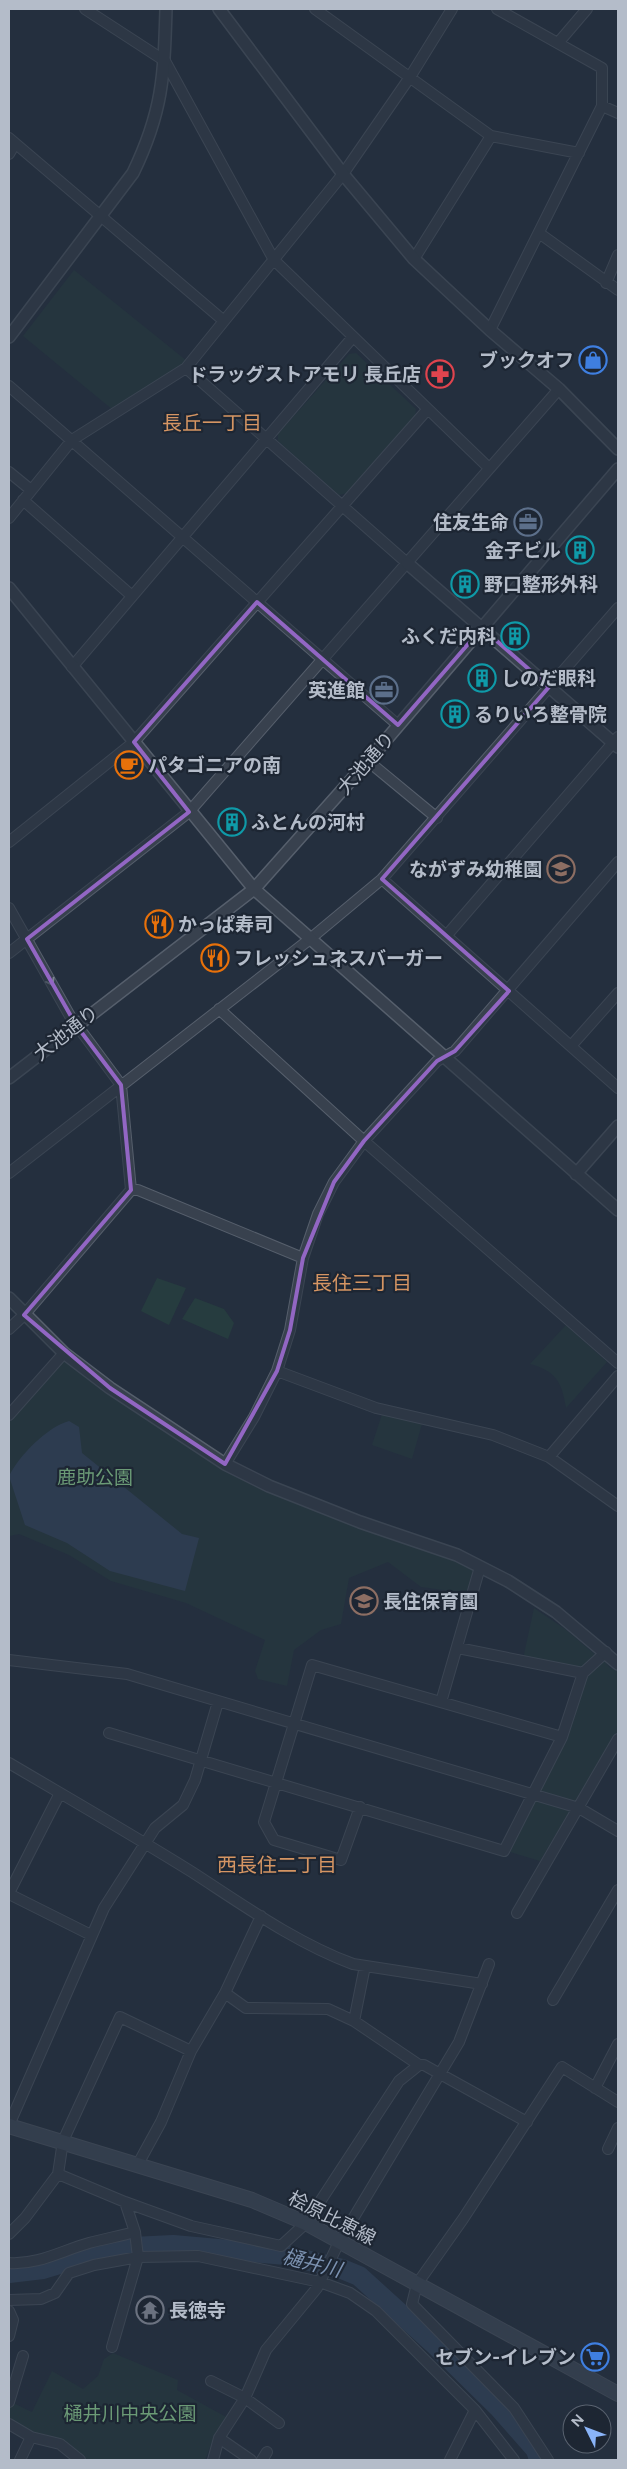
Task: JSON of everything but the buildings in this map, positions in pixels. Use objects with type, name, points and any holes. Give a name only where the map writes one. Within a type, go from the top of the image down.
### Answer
[{"type":"main road","name":"桧原比恵線","points":[[9,2126],[252,2200],[306,2223],[618,2394]]},
{"type":"street","points":[[85,9],[165,61],[274,260],[489,468]]},
{"type":"street","points":[[9,336],[133,173],[147,144],[157,115],[165,61],[166,9]]},
{"type":"street","points":[[219,9],[343,174],[414,259],[490,330],[559,389],[618,449]]},
{"type":"street","points":[[315,9],[491,136],[579,153]]},
{"type":"street","points":[[9,518],[72,440],[186,368],[343,174],[410,77],[452,9]]},
{"type":"street","points":[[490,330],[602,106],[602,68],[497,9]]},
{"type":"street","points":[[558,43],[587,9]]},
{"type":"street","points":[[602,106],[618,113]]},
{"type":"street","points":[[414,259],[491,136]]},
{"type":"street","points":[[9,154],[12,141],[224,321]]},
{"type":"street","points":[[539,233],[618,290]]},
{"type":"street","points":[[606,283],[618,256]]},
{"type":"street","points":[[72,667],[353,337]]},
{"type":"street","points":[[186,368],[406,563],[549,687],[617,742],[447,935]]},
{"type":"street","points":[[9,386],[398,725]]},
{"type":"street","points":[[9,953],[190,812],[559,389]]},
{"type":"street","points":[[9,842],[134,742],[427,410]]},
{"type":"street","name":"大池通り","points":[[9,1078],[254,888],[368,761],[618,468]]},
{"type":"street","points":[[9,472],[31,490]]},
{"type":"street","points":[[23,500],[132,596]]},
{"type":"street","points":[[9,588],[254,888],[618,1210]]},
{"type":"street","points":[[9,1173],[310,939],[382,879],[618,608]]},
{"type":"street","points":[[368,761],[437,818]]},
{"type":"street","points":[[224,1464],[254,1417],[277,1371],[290,1330],[303,1258],[318,1214],[334,1182],[364,1141],[437,1061],[455,1051],[509,991],[618,862]]},
{"type":"street","points":[[382,879],[618,1088]]},
{"type":"street","points":[[9,908],[76,1025],[121,1085],[131,1190],[24,1315],[9,1329]]},
{"type":"street","points":[[571,1046],[618,993]]},
{"type":"street","points":[[219,1009],[364,1141],[618,1363]]},
{"type":"street","points":[[576,1174],[618,1126]]},
{"type":"street","points":[[131,1190],[138,1190],[303,1258]]},
{"type":"street","points":[[9,1298],[24,1315],[64,1352],[110,1388],[224,1464],[269,1486],[360,1522],[457,1555],[508,1581],[556,1612],[617,1662]]},
{"type":"street","points":[[9,1415],[64,1352]]},
{"type":"street","points":[[277,1371],[376,1408],[493,1435],[549,1457],[618,1506]]},
{"type":"street","points":[[549,1457],[618,1376]]},
{"type":"street","points":[[442,1702],[480,1567]]},
{"type":"street","points":[[458,1648],[583,1673]]},
{"type":"street","points":[[109,1733],[504,1851],[562,1737],[583,1673],[606,1652]]},
{"type":"street","points":[[9,1660],[127,1674],[579,1808],[618,1831]]},
{"type":"street","points":[[360,1808],[341,1860],[274,1840],[264,1822],[312,1665],[562,1737]]},
{"type":"street","points":[[9,2126],[104,1908],[144,1843],[155,1828],[182,1805],[195,1780],[218,1702]]},
{"type":"street","points":[[517,1914],[618,1739]]},
{"type":"street","points":[[9,1763],[144,1843],[261,1916],[336,1958],[365,1966],[482,1984]]},
{"type":"street","points":[[60,1793],[9,1894],[91,1935]]},
{"type":"street","points":[[553,2000],[618,1890]]},
{"type":"street","points":[[138,2164],[161,2122],[191,2051],[225,1993],[261,1916]]},
{"type":"street","points":[[213,2460],[219,2438],[245,2398],[266,2350],[320,2282],[339,2242],[459,2042],[489,1964]]},
{"type":"street","points":[[354,2021],[365,1966]]},
{"type":"street","points":[[225,1993],[246,2008],[328,2009],[354,2021],[419,2065],[424,2065],[527,2122]]},
{"type":"street","points":[[9,2234],[25,2218],[58,2174],[63,2141],[120,2017],[191,2051]]},
{"type":"street","points":[[595,2088],[618,2044]]},
{"type":"street","points":[[58,2174],[125,2202],[191,2226],[282,2246],[306,2223],[399,2081],[419,2065]]},
{"type":"street","points":[[548,2460],[514,2408],[412,2304],[417,2284],[562,2067],[618,2102]]},
{"type":"street","points":[[608,2149],[618,2128]]},
{"type":"street","points":[[112,2348],[138,2257],[135,2234],[125,2202]]},
{"type":"street","points":[[9,2263],[20,2264],[49,2259],[88,2243],[135,2234]]},
{"type":"street","points":[[9,2300],[42,2299],[56,2293],[69,2273],[94,2265],[138,2257],[198,2256],[320,2282],[350,2293],[376,2311],[475,2410],[514,2460]]},
{"type":"street","points":[[9,2311],[13,2320],[9,2336]]},
{"type":"street","points":[[9,2402],[12,2379],[23,2356]]},
{"type":"street","points":[[211,2382],[245,2398],[279,2423]]},
{"type":"street","points":[[450,2460],[475,2410]]},
{"type":"street","points":[[9,2424],[31,2436],[60,2444],[80,2460]]},
{"type":"street","points":[[20,2460],[31,2436]]},
{"type":"street","points":[[219,2438],[251,2460]]},
{"type":"highlighted area","points":[[257,602],[398,725],[482,628],[549,687],[382,879],[509,991],[455,1051],[437,1061],[364,1141],[334,1182],[303,1258],[290,1330],[277,1371],[225,1464],[110,1388],[24,1315],[131,1190],[121,1085],[76,1025],[27,939],[189,812],[134,742]]},
{"type":"green space","points":[[74,270],[187,361],[184,368],[113,410],[23,336]]},
{"type":"green space","points":[[356,353],[416,409],[415,418],[348,493],[339,495],[278,441],[278,434],[349,354]]},
{"type":"green space","points":[[157,1278],[186,1288],[169,1325],[141,1311]]},
{"type":"green space","points":[[195,1298],[224,1309],[234,1323],[228,1339],[182,1319]]},
{"type":"green space","points":[[566,1325],[607,1362],[566,1408],[560,1384],[552,1374],[530,1364]]},
{"type":"green space","name":"鹿助公園","points":[[64,1353],[225,1464],[480,1567],[473,1594],[421,1587],[388,1562],[349,1578],[341,1624],[321,1630],[294,1650],[287,1686],[258,1679],[255,1671],[265,1640],[186,1603],[111,1581],[69,1555],[19,1534],[9,1536],[9,1415]]},
{"type":"green space","points":[[382,1414],[422,1424],[412,1459],[372,1445]]},
{"type":"green space","points":[[534,1608],[565,1629],[597,1656],[582,1670],[523,1659]]},
{"type":"green space","points":[[603,1659],[609,1667],[618,1671],[618,1731],[540,1861],[510,1852],[585,1674]]},
{"type":"green space","name":"樋井川中央公園","points":[[113,2353],[178,2380],[177,2390],[228,2418],[214,2437],[205,2460],[86,2460],[71,2445],[33,2435],[9,2423],[9,2401],[32,2412],[52,2371],[83,2389],[98,2376],[104,2359]]},
{"type":"water","points":[[69,1421],[79,1427],[82,1453],[182,1534],[199,1538],[185,1591],[110,1571],[67,1543],[25,1525],[9,1476],[34,1443],[52,1429]]},
{"type":"waterway","name":"樋井川","points":[[9,2273],[43,2269],[113,2248],[173,2245],[286,2255],[342,2269],[359,2276],[433,2343],[499,2408],[536,2450],[539,2460]]},
{"type":"place","name":"ブックオフ","points":[[593,360]]},
{"type":"place","name":"ドラッグストアモリ 長丘店","points":[[440,374]]},
{"type":"place","name":"住友生命","points":[[528,522]]},
{"type":"place","name":"金子ビル","points":[[580,550]]},
{"type":"place","name":"野口整形外科","points":[[465,584]]},
{"type":"place","name":"ふくだ内科","points":[[515,636]]},
{"type":"place","name":"しのだ眼科","points":[[482,678]]},
{"type":"place","name":"英進館","points":[[384,690]]},
{"type":"place","name":"るりいろ整骨院","points":[[455,714]]},
{"type":"place","name":"パタゴニアの南","points":[[129,765]]},
{"type":"place","name":"ふとんの河村","points":[[232,822]]},
{"type":"place","name":"ながずみ幼稚園","points":[[561,869]]},
{"type":"place","name":"かっぱ寿司","points":[[159,924]]},
{"type":"place","name":"フレッシュネスバーガー","points":[[215,958]]},
{"type":"place","name":"長住保育園","points":[[364,1601]]},
{"type":"place","name":"長徳寺","points":[[150,2310]]},
{"type":"place","name":"セブン-イレブン","points":[[595,2357]]},
{"type":"district","name":"長丘一丁目","points":[[212,423]]},
{"type":"district","name":"長住三丁目","points":[[362,1283]]},
{"type":"district","name":"西長住二丁目","points":[[277,1865]]}]
